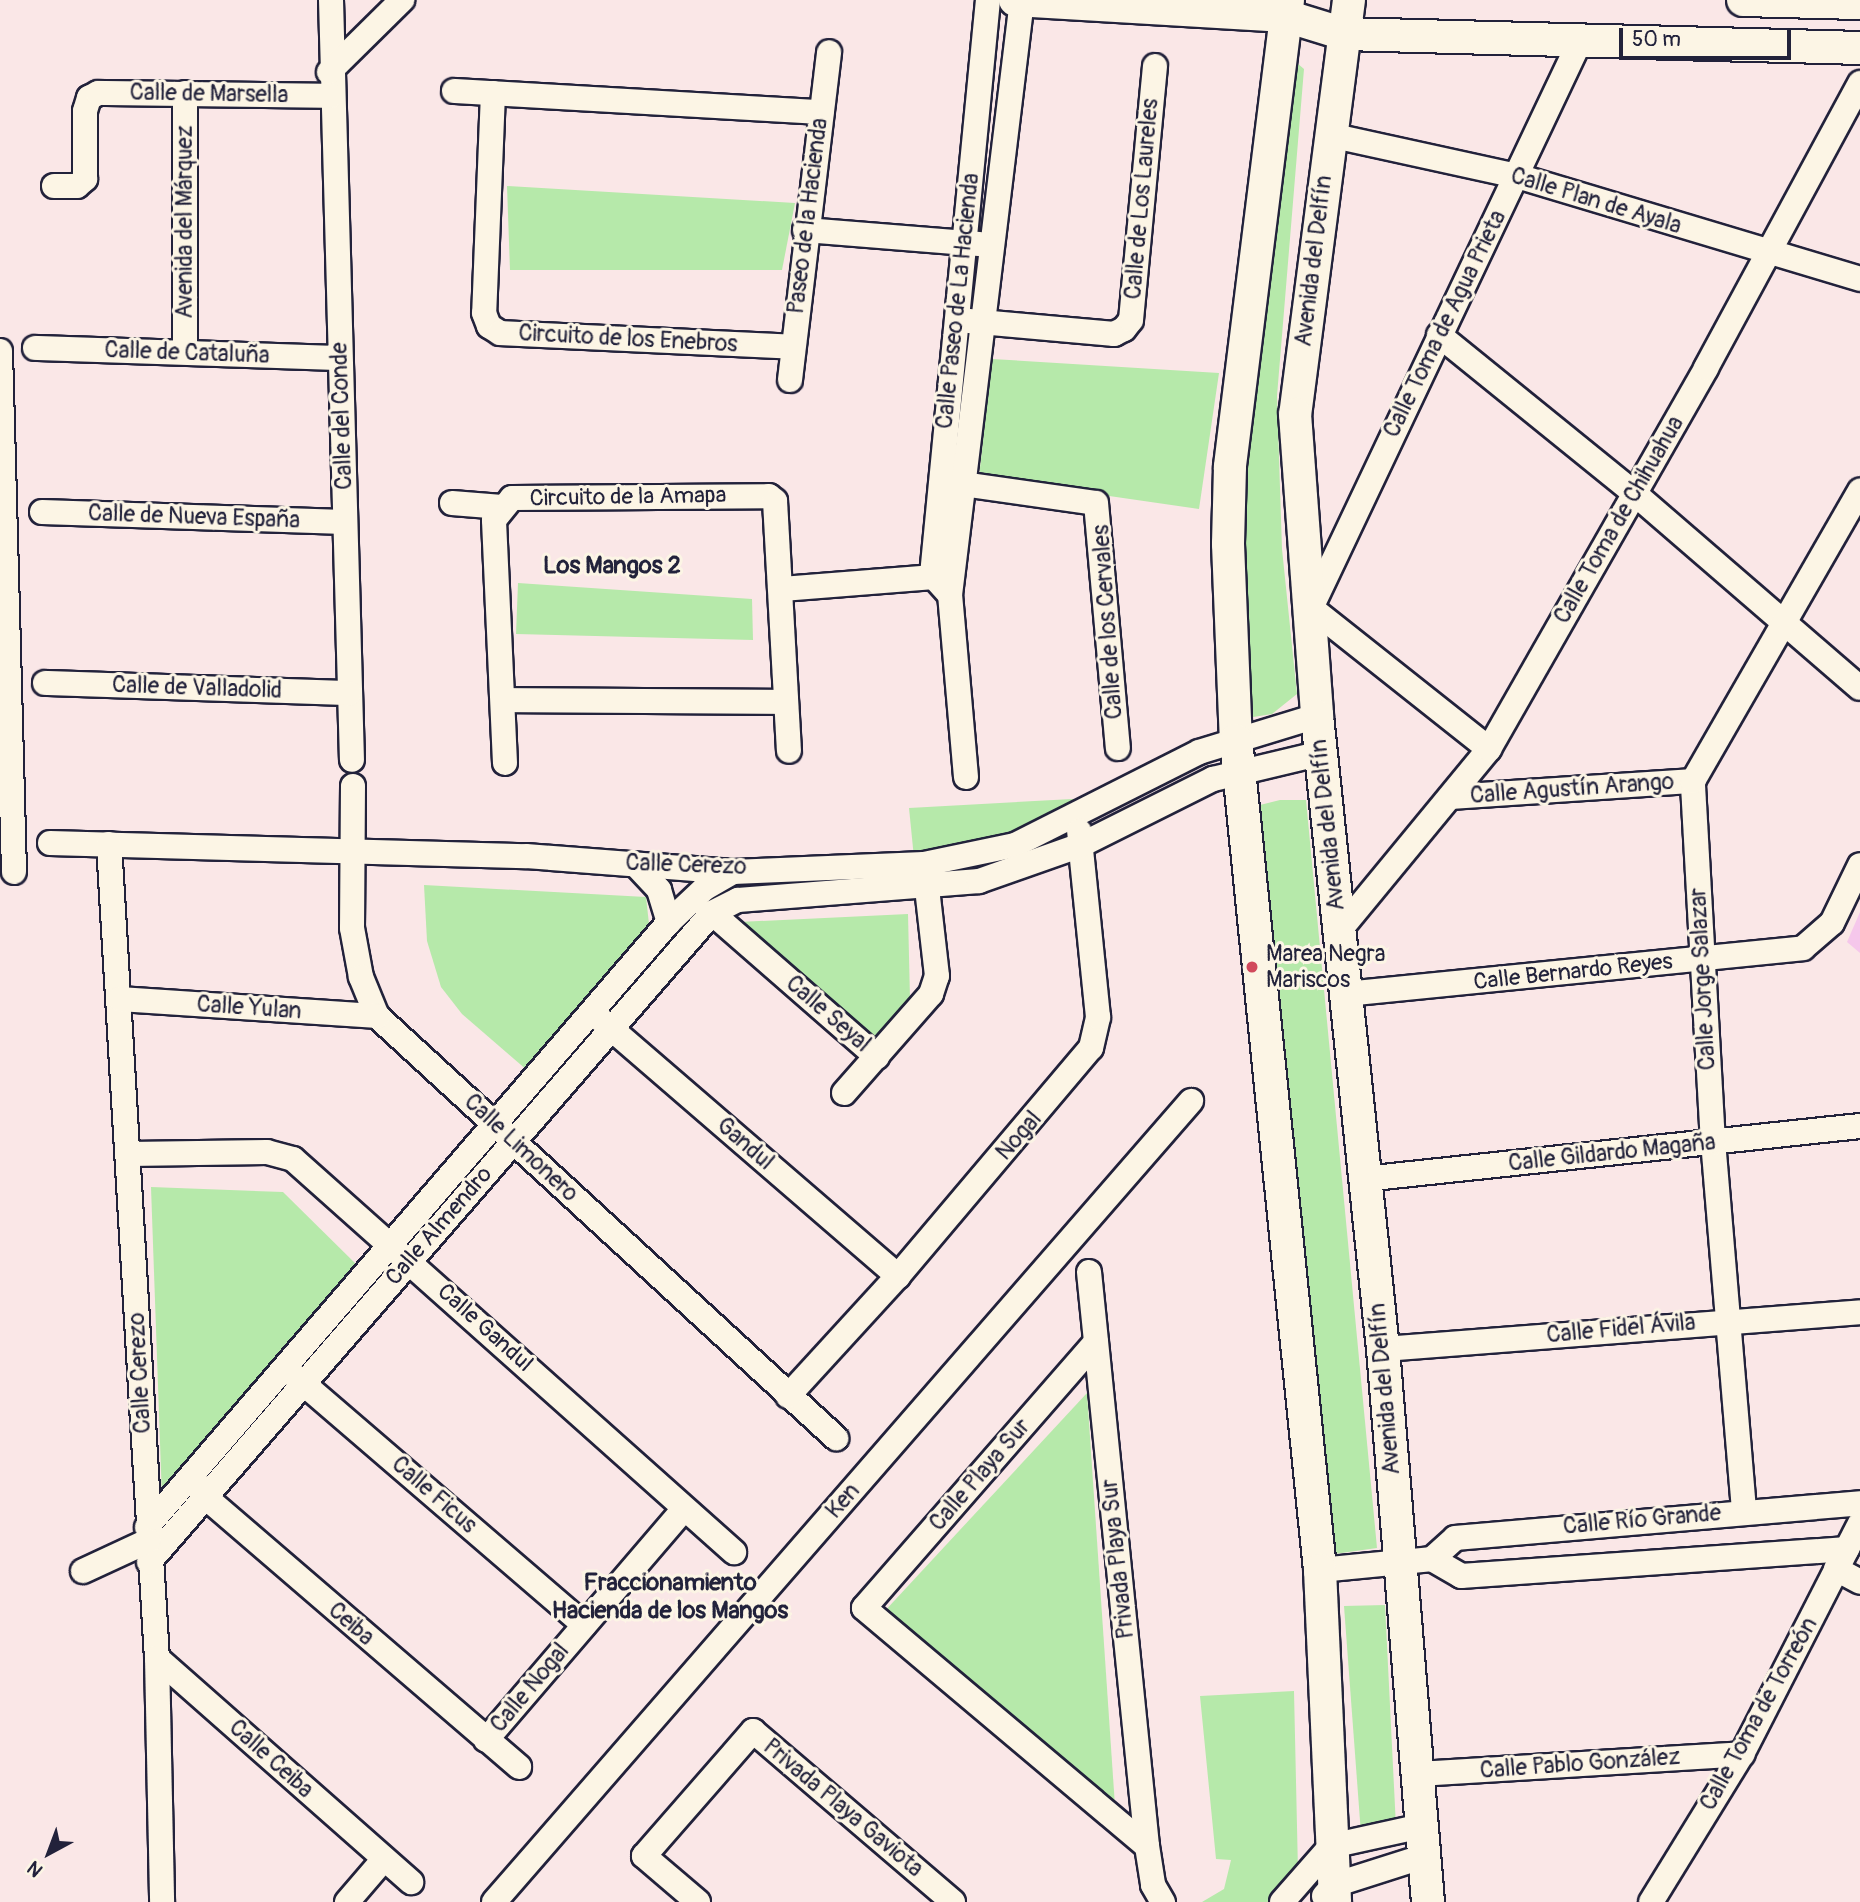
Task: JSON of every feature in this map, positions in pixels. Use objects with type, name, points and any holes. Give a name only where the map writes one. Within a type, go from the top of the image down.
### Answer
[{"type":"street","name":"Calle del Conde","points":[[331,0],[330,84],[352,760]]},
{"type":"street","points":[[330,84],[402,0]]},
{"type":"street","name":"Calle Paseo de La Hacienda","points":[[966,777],[938,481],[985,70],[988,0]]},
{"type":"street","points":[[1014,0],[1287,8],[1344,34],[1860,48]]},
{"type":"street","name":"Calle Paseo de La Hacienda","points":[[946,582],[965,484],[990,244],[1023,0]]},
{"type":"street","name":"Avenida del Delfín","points":[[1349,0],[1296,414],[1317,716],[1383,1349],[1398,1562],[1428,1902]]},
{"type":"street","points":[[1743,0],[1860,4]]},
{"type":"street","points":[[1287,8],[1230,467],[1236,740],[1320,1570],[1331,1846],[1330,1896]]},
{"type":"street","name":"Calle Toma de Agua Prieta","points":[[1311,608],[1438,335],[1580,41]]},
{"type":"street","name":"Paseo de la Hacienda","points":[[790,380],[829,52]]},
{"type":"street","name":"Calle de Los Laureles","points":[[958,320],[1114,334],[1131,320],[1154,66]]},
{"type":"street","points":[[985,70],[1012,71]]},
{"type":"street","name":"Calle Toma de Chihuahua","points":[[1339,931],[1489,748],[1634,493],[1860,83]]},
{"type":"street","name":"Calle de Marsella","points":[[54,187],[77,186],[85,179],[89,98],[330,84]]},
{"type":"street","points":[[454,91],[821,112]]},
{"type":"street","name":"Avenida del Márquez","points":[[185,93],[185,352]]},
{"type":"street","name":"Circuito de los Enebros","points":[[493,93],[485,313],[489,326],[500,333],[792,347]]},
{"type":"street","name":"Calle Plan de Ayala","points":[[1330,135],[1517,176],[1860,279]]},
{"type":"street","points":[[806,230],[990,244]]},
{"type":"street","points":[[1438,335],[1634,493],[1860,688]]},
{"type":"street","name":"Calle de Cataluña","points":[[35,348],[340,358]]},
{"type":"street","points":[[0,351],[14,872]]},
{"type":"street","points":[[938,481],[965,484]]},
{"type":"street","name":"Calle de los Cervales","points":[[965,484],[1096,503],[1118,748]]},
{"type":"street","points":[[1693,781],[1787,625],[1860,491]]},
{"type":"street","name":"Circuito de la Amapa","points":[[505,763],[494,520],[512,498],[769,496],[779,507],[782,589]]},
{"type":"street","points":[[452,503],[502,507]]},
{"type":"street","name":"Calle de Nueva España","points":[[42,512],[345,522]]},
{"type":"street","points":[[789,751],[782,589],[946,582]]},
{"type":"street","name":"Calle Agustín Arango","points":[[1311,608],[1489,748]]},
{"type":"street","name":"Calle de Valladolid","points":[[45,683],[349,693]]},
{"type":"street","points":[[503,700],[786,702]]},
{"type":"street","name":"Avenida del Delfín","points":[[1236,740],[1317,716]]},
{"type":"street","name":"Calle Cerezo","points":[[738,900],[926,876],[1015,845],[1078,816],[1165,768],[1236,740]]},
{"type":"street","name":"Avenida del Delfín","points":[[1240,773],[1322,753]]},
{"type":"street","name":"Calle Cerezo","points":[[50,843],[350,850],[636,864],[733,872],[926,876],[979,881],[1081,845],[1175,795],[1240,773]]},
{"type":"street","name":"Calle Agustín Arango","points":[[1451,797],[1693,781]]},
{"type":"street","name":"Calle Jorge Salazar","points":[[1693,781],[1713,1143],[1744,1510]]},
{"type":"street","name":"Calle Limonero","points":[[353,786],[350,850],[352,928],[360,977],[377,1016],[836,1438]]},
{"type":"street","name":"Nogal","points":[[788,1396],[898,1276],[1091,1048],[1098,1017],[1078,816]]},
{"type":"street","name":"Calle Cerezo","points":[[109,844],[130,1154],[148,1543],[157,1658],[163,1902]]},
{"type":"street","points":[[636,864],[663,898],[669,922]]},
{"type":"street","name":"Calle Bernardo Reyes","points":[[1345,995],[1803,948],[1832,923],[1860,865]]},
{"type":"street","name":"Calle Almendro","points":[[83,1571],[148,1543],[293,1374],[391,1243],[669,922],[705,888],[733,872]]},
{"type":"street","name":"Calle Seyal","points":[[712,912],[877,1057],[931,994],[937,976],[926,876]]},
{"type":"street","name":"Calle Almendro","points":[[293,1374],[410,1259],[712,912],[738,900]]},
{"type":"street","name":"Calle Yulan","points":[[120,999],[377,1016]]},
{"type":"street","name":"Gandul","points":[[592,1012],[898,1276]]},
{"type":"street","points":[[844,1093],[877,1057]]},
{"type":"street","name":"Ken","points":[[494,1902],[1191,1101]]},
{"type":"street","name":"Calle Gildardo Magaña","points":[[1364,1179],[1860,1126]]},
{"type":"street","name":"Calle Gandul","points":[[130,1154],[281,1155],[293,1159],[410,1259],[734,1552]]},
{"type":"street","name":"Privada Playa Sur","points":[[1089,1272],[1147,1846],[1153,1885],[1163,1902]]},
{"type":"street","name":"Calle Fidel Ávila","points":[[1383,1349],[1729,1320],[1860,1312]]},
{"type":"street","name":"Calle Playa Sur","points":[[1096,1342],[864,1608],[1147,1846]]},
{"type":"street","name":"Calle Ficus","points":[[293,1374],[584,1625]]},
{"type":"street","name":"Calle Almendro","points":[[148,1543],[197,1484]]},
{"type":"street","name":"Ceiba","points":[[197,1484],[519,1768]]},
{"type":"street","name":"Calle Río Grande","points":[[1842,1559],[1461,1576],[1432,1559],[1455,1538],[1744,1510],[1860,1503]]},
{"type":"street","name":"Calle Nogal","points":[[486,1740],[684,1509]]},
{"type":"street","name":"Calle Toma de Torreón","points":[[1651,1902],[1742,1754],[1860,1523]]},
{"type":"street","points":[[1320,1570],[1432,1559]]},
{"type":"street","points":[[1842,1559],[1860,1582]]},
{"type":"street","name":"Calle Ceiba","points":[[157,1658],[411,1882]]},
{"type":"street","name":"Privada Playa Gaviota","points":[[698,1902],[644,1856],[753,1731],[953,1902]]},
{"type":"street","name":"Calle Pablo González","points":[[1418,1774],[1742,1754]]},
{"type":"street","points":[[1282,1902],[1331,1846],[1424,1841]]},
{"type":"street","points":[[1330,1896],[1424,1841]]},
{"type":"street","points":[[347,1902],[384,1859]]},
{"type":"green space","points":[[1290,57],[1304,69],[1277,396],[1282,549],[1297,694],[1272,714],[1247,718],[1243,471]]},
{"type":"green space","points":[[507,186],[795,203],[782,270],[510,270]]},
{"type":"green space","points":[[992,359],[1219,373],[1199,509],[979,477]]},
{"type":"green space","points":[[518,583],[752,599],[753,640],[516,634]]},
{"type":"green space","points":[[1091,798],[980,853],[914,858],[909,808]]},
{"type":"green space","points":[[1280,800],[1306,800],[1377,1548],[1327,1555],[1256,806]]},
{"type":"green space","points":[[424,885],[646,897],[650,933],[528,1071],[462,1014],[441,987],[427,941]]},
{"type":"green space","points":[[908,914],[910,999],[873,1040],[739,922]]},
{"type":"green space","points":[[151,1187],[283,1192],[361,1269],[162,1499]]},
{"type":"green space","points":[[1087,1393],[1115,1806],[882,1614]]},
{"type":"green space","points":[[1385,1605],[1396,1827],[1361,1834],[1344,1606]]},
{"type":"green space","points":[[1294,1691],[1298,1871],[1275,1902],[1202,1902],[1224,1889],[1231,1860],[1216,1859],[1200,1696]]},
{"type":"building","points":[[1860,912],[1860,953],[1847,942]]},
{"type":"place","name":"Marea Negra Mariscos","points":[[1252,967]]},
{"type":"district","name":"Los Mangos 2","points":[[612,566]]},
{"type":"district","name":"Fraccionamiento Hacienda de los Mangos","points":[[670,1597]]}]
